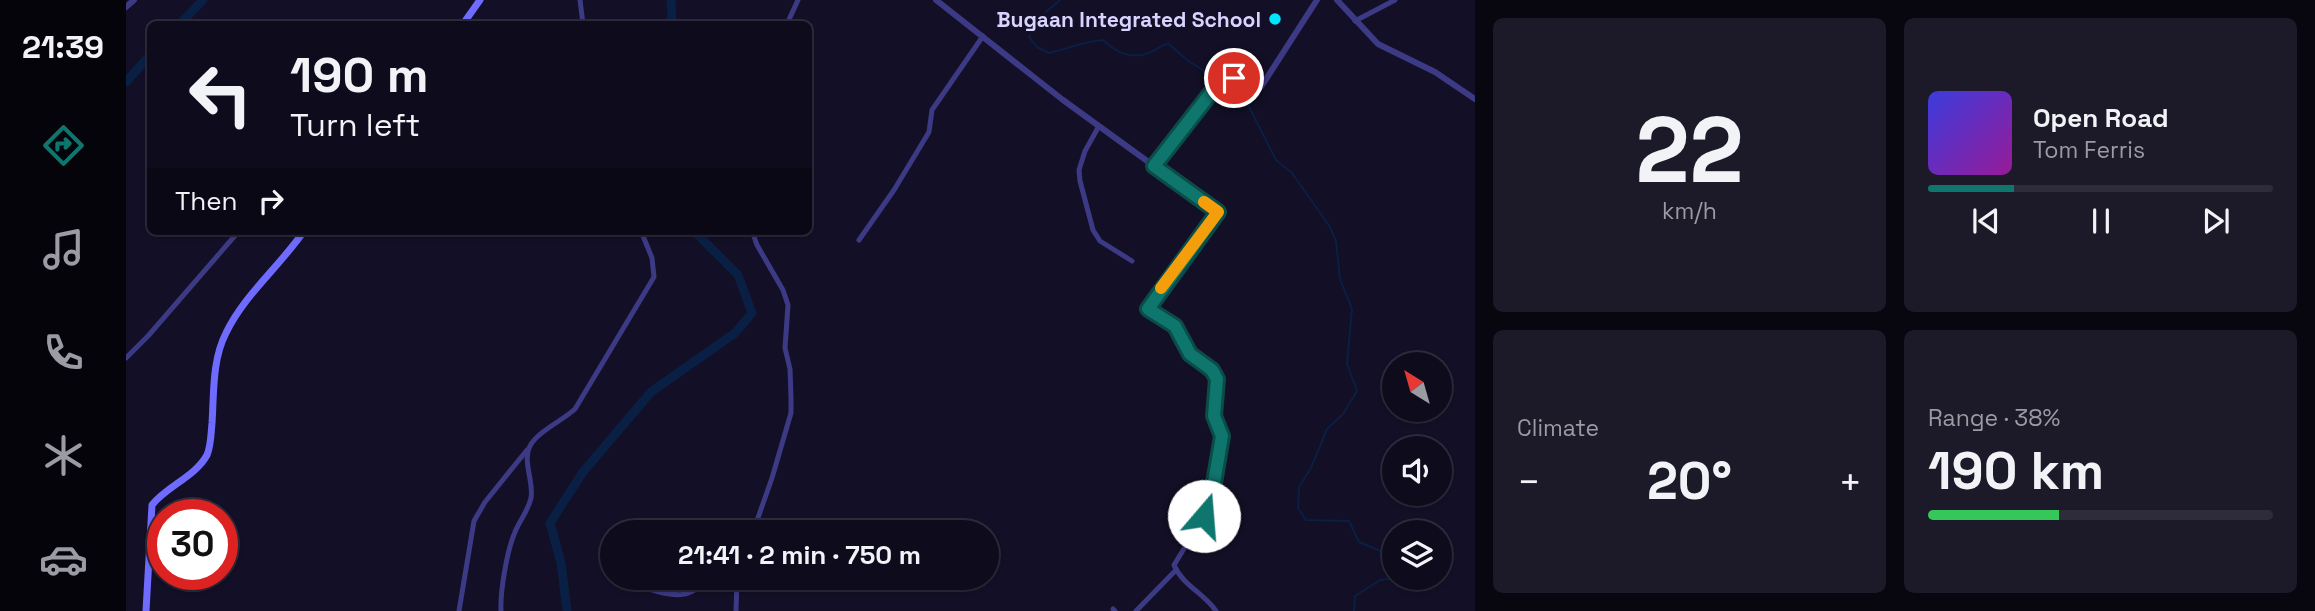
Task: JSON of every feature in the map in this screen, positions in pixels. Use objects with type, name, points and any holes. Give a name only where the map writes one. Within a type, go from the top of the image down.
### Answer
[{"type":"main road","points":[[465,21],[480,0]]},
{"type":"main road","points":[[146,611],[152,505],[159,496],[203,462],[209,451],[218,360],[225,334],[301,235]]},
{"type":"street","points":[[126,7],[134,0]]},
{"type":"street","points":[[580,0],[583,21]]},
{"type":"street","points":[[788,21],[798,0]]},
{"type":"street","points":[[936,0],[1099,126],[1218,212],[1148,309],[1175,326],[1190,354],[1212,370],[1217,379],[1214,416],[1222,436],[1213,489],[1204,516],[1174,565],[1191,589],[1210,602],[1216,611]]},
{"type":"street","points":[[1154,166],[1221,80],[1227,76],[1252,89],[1261,87],[1317,0]]},
{"type":"street","points":[[1338,0],[1378,44],[1435,72],[1475,99]]},
{"type":"street","points":[[1355,21],[1395,0]]},
{"type":"street","points":[[859,240],[894,190],[929,132],[932,110],[983,36]]},
{"type":"street","points":[[1099,126],[1085,151],[1079,170],[1080,181],[1093,230],[1100,241],[1132,261]]},
{"type":"street","points":[[126,358],[236,235]]},
{"type":"street","points":[[459,611],[474,521],[485,502],[534,439],[575,409],[654,277],[652,258],[643,235]]},
{"type":"street","points":[[754,235],[788,305],[785,348],[790,369],[791,397],[791,414],[756,520]]},
{"type":"street","points":[[501,611],[505,566],[514,533],[530,502],[532,492],[527,450]]},
{"type":"street","points":[[1136,611],[1176,570]]},
{"type":"street","points":[[652,590],[673,596],[697,590]]},
{"type":"street","points":[[736,611],[737,590]]},
{"type":"waterway","points":[[183,21],[203,0]]},
{"type":"waterway","points":[[670,21],[671,0]]},
{"type":"waterway","points":[[1060,0],[1044,14],[1029,37],[1037,47],[1049,53],[1103,40],[1118,51],[1136,56],[1169,44],[1187,60],[1217,79]]},
{"type":"waterway","points":[[126,82],[147,58]]},
{"type":"waterway","points":[[1221,83],[1241,95],[1276,160],[1292,173],[1330,227],[1336,241],[1340,279],[1352,309],[1347,364],[1357,391],[1343,414],[1327,429],[1311,468],[1299,487],[1298,508],[1306,520],[1349,521],[1359,542],[1382,552]]},
{"type":"waterway","points":[[567,611],[561,563],[550,523],[583,472],[651,392],[735,333],[752,313],[738,275],[698,235]]},
{"type":"waterway","points":[[1354,611],[1355,596],[1382,580]]},
{"type":"slow traffic","points":[[1161,288],[1218,212],[1204,202]]},
{"type":"place","name":"Bugaan Integrated School","points":[[1275,19]]},
{"type":"route","points":[[1204,516],[1213,489],[1222,436],[1214,416],[1217,379],[1212,370],[1190,354],[1175,326],[1148,309],[1218,212],[1154,166],[1221,80],[1227,76],[1234,78]]}]
